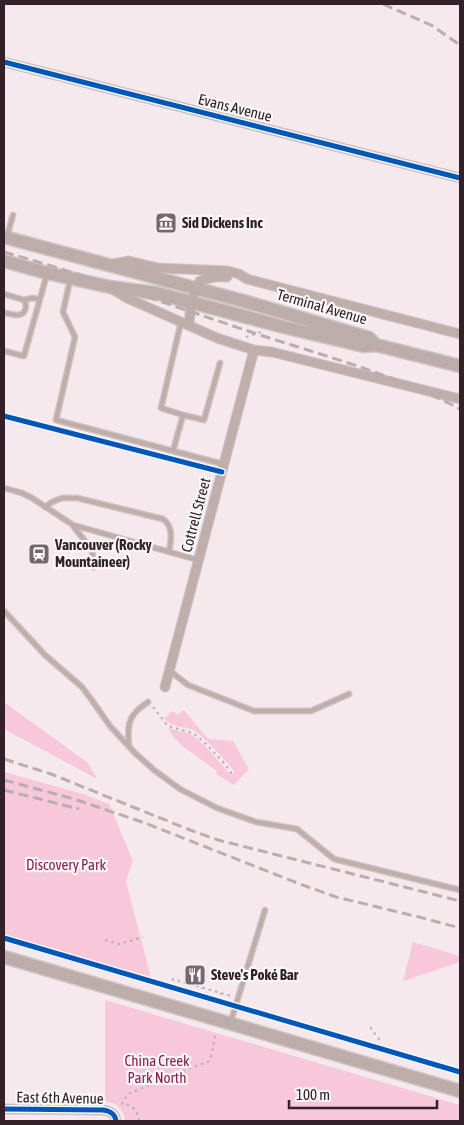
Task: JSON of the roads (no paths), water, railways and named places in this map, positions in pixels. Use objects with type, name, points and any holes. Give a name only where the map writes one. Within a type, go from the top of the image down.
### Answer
[{"type":"main road","name":"Terminal Avenue","points":[[5,237],[247,302],[369,338],[376,345]]},
{"type":"main road","name":"Terminal Avenue","points":[[4,262],[110,287],[156,293],[364,346],[376,345]]},
{"type":"main road","points":[[376,345],[460,366]]},
{"type":"main road","points":[[4,957],[460,1091]]},
{"type":"street","name":"Evans Avenue","points":[[4,62],[460,178]]},
{"type":"street","name":"Terminal Avenue","points":[[108,265],[130,261],[158,268],[228,271],[239,274],[247,279],[460,334]]},
{"type":"street","points":[[185,324],[191,302],[200,281],[210,277],[227,277],[242,281],[247,279]]},
{"type":"street","name":"Terminal Avenue","points":[[110,287],[127,298],[185,324],[217,338],[254,350],[272,352],[460,399]]},
{"type":"street","name":"Cottrell Street","points":[[164,687],[254,350]]},
{"type":"street","name":"East 6th Avenue","points":[[4,1109],[103,1110],[110,1111],[115,1118]]},
{"type":"lane","points":[[5,237],[13,216]]},
{"type":"lane","points":[[4,351],[24,356],[47,273]]},
{"type":"lane","points":[[70,278],[63,312],[75,338],[56,420],[224,464]]},
{"type":"lane","points":[[4,294],[24,300],[40,299]]},
{"type":"lane","points":[[4,313],[18,315],[23,313],[26,308],[24,300]]},
{"type":"lane","points":[[4,309],[10,314]]},
{"type":"lane","points":[[185,324],[161,408],[204,420],[220,363]]},
{"type":"lane","points":[[173,451],[184,415]]},
{"type":"lane","points":[[4,488],[32,498],[73,526],[92,550],[94,567]]},
{"type":"lane","points":[[45,507],[62,498],[77,498],[163,519],[167,521],[171,532],[169,552]]},
{"type":"lane","points":[[73,526],[198,560]]},
{"type":"lane","points":[[4,611],[45,655],[82,687],[110,726],[129,746],[154,770],[180,789],[217,808],[256,822],[297,829],[334,859],[460,890]]},
{"type":"lane","points":[[169,670],[188,685],[254,710],[311,711],[349,694]]},
{"type":"lane","points":[[129,746],[128,731],[131,719],[134,713],[148,702]]},
{"type":"lane","points":[[230,1023],[265,910]]},
{"type":"railway","points":[[383,4],[431,25],[460,45]]},
{"type":"railway","points":[[4,252],[99,281],[360,367],[411,386],[460,409]]},
{"type":"railway","points":[[4,759],[51,774],[218,840],[460,901]]},
{"type":"railway","points":[[4,780],[74,799],[145,823],[336,897],[460,928]]},
{"type":"railway","points":[[4,790],[79,809]]},
{"type":"place","name":"Sid Dickens Inc","points":[[166,223]]},
{"type":"place","name":"Vancouver (Rocky Mountaineer)","points":[[39,554]]},
{"type":"place","name":"Steve's Poké Bar","points":[[195,975]]},
{"type":"park label","name":"Discovery Park","points":[[66,865]]},
{"type":"park label","name":"China Creek Park North","points":[[157,1070]]}]
